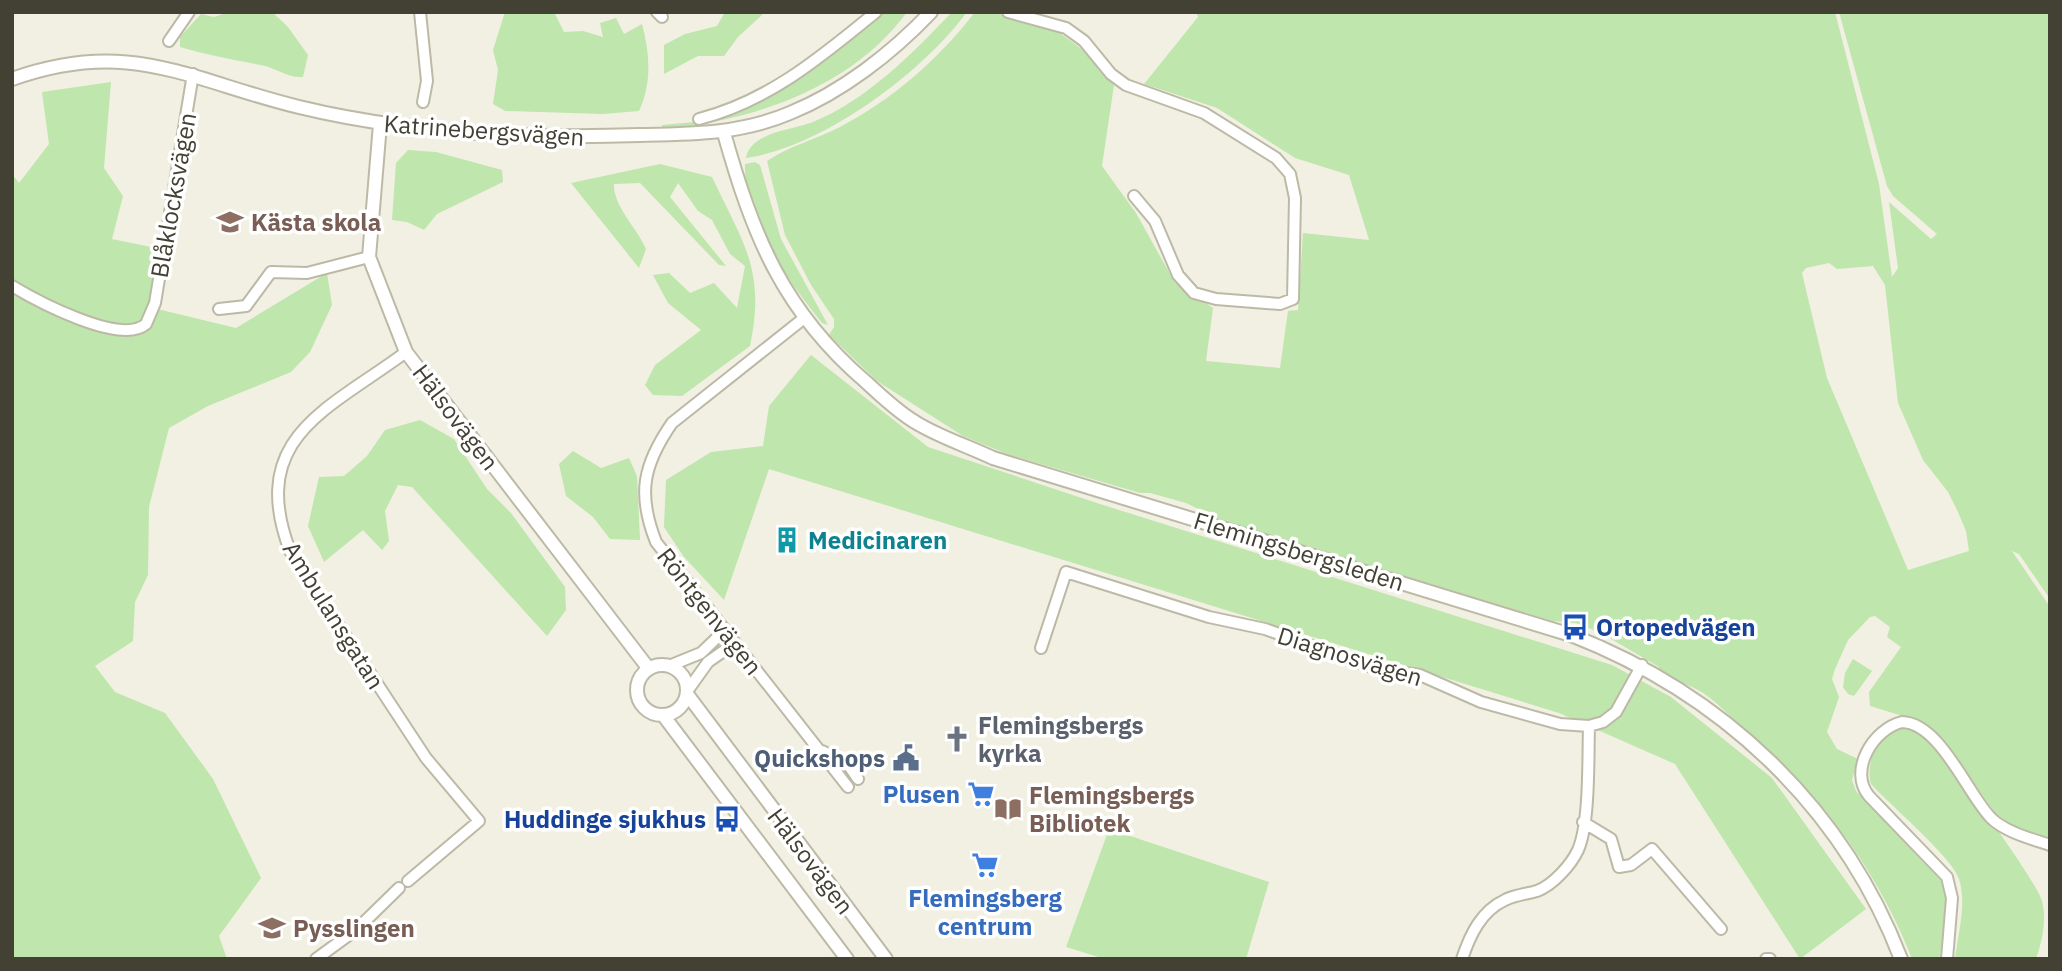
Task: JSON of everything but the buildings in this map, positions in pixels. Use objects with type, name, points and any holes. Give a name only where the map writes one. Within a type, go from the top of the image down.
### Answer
[{"type":"street","points":[[169,41],[189,12]]},
{"type":"street","points":[[420,12],[427,81],[423,102]]},
{"type":"street","points":[[699,119],[740,106],[783,84],[814,64],[876,12]]},
{"type":"street","name":"Katrinebergsvägen","points":[[12,79],[44,68],[81,62],[162,65],[298,107],[380,124],[559,138],[724,133],[790,113],[866,70],[931,12]]},
{"type":"street","points":[[1008,12],[1066,28],[1084,41],[1111,74],[1126,85],[1204,113],[1276,158],[1290,174],[1295,198],[1294,296],[1291,301],[1280,304],[1216,299],[1195,293],[1178,275],[1156,221],[1134,196]]},
{"type":"street","name":"Blåklocksvägen","points":[[12,286],[49,308],[107,326],[142,328],[150,316],[188,118],[193,74]]},
{"type":"street","name":"Hälsovägen","points":[[380,124],[369,257],[406,352],[649,669]]},
{"type":"street","name":"Flemingsbergsleden","points":[[724,133],[738,183],[764,253],[803,318],[844,363],[916,423],[993,458],[1571,635],[1642,665],[1708,708],[1753,745],[1802,793],[1836,836],[1884,916],[1901,959]]},
{"type":"street","points":[[219,309],[246,306],[271,272],[307,273],[369,257]]},
{"type":"street","name":"Röntgenvägen","points":[[803,318],[672,423],[656,445],[647,468],[646,519],[656,542],[848,787]]},
{"type":"street","name":"Ambulansgatan","points":[[316,959],[356,929],[403,884],[479,821],[426,758],[290,551],[282,531],[276,494],[277,475],[284,457],[306,426],[406,352]]},
{"type":"street","name":"Diagnosvägen","points":[[1041,649],[1066,572],[1209,617],[1265,629],[1377,669],[1420,675],[1481,702],[1535,719],[1589,726]]},
{"type":"street","points":[[725,630],[701,653],[669,666],[649,669],[639,680],[637,694],[644,707],[663,715],[681,707],[687,692],[708,662],[735,643]]},
{"type":"street","points":[[1462,959],[1472,930],[1486,914],[1505,900],[1541,890],[1562,873],[1578,849],[1583,822],[1589,726],[1602,722],[1616,712],[1642,665]]},
{"type":"street","points":[[669,666],[682,675],[687,692]]},
{"type":"street","name":"Hälsovägen","points":[[687,692],[886,959]]},
{"type":"street","name":"Hälsovägen","points":[[663,715],[847,959]]},
{"type":"street","points":[[1947,959],[1952,898],[1947,877],[1868,796],[1860,783],[1862,763],[1881,732],[1902,722],[1923,730],[1935,740],[1991,818],[2004,827],[2050,845]]},
{"type":"street","name":"Röntgenvägen","points":[[817,748],[847,763],[858,779]]},
{"type":"street","points":[[1583,822],[1611,839],[1619,867],[1631,865],[1652,849],[1721,929]]},
{"type":"green space","points":[[229,12],[272,12],[288,27],[308,55],[303,77],[180,47],[180,37],[201,14],[214,17]]},
{"type":"green space","points":[[505,12],[554,12],[564,32],[583,31],[603,37],[600,23],[616,18],[624,34],[642,24],[647,46],[648,79],[639,111],[603,114],[505,111],[493,104],[498,70],[493,50]]},
{"type":"green space","points":[[725,12],[762,12],[762,15],[738,37],[724,56],[698,56],[664,74],[664,45],[685,34],[717,26]]},
{"type":"green space","points":[[883,12],[907,12],[885,38],[858,61],[829,80],[764,109],[696,125],[662,129],[662,125],[721,117],[765,99],[807,74]]},
{"type":"green space","points":[[952,12],[967,12],[924,59],[868,104],[807,139],[776,151],[746,158],[749,149],[764,137],[813,122],[852,101],[905,59]]},
{"type":"green space","points":[[975,12],[993,12],[1057,31],[1083,50],[1114,85],[1102,166],[1136,213],[1175,283],[1213,308],[1206,361],[1280,368],[1288,311],[1298,310],[1303,233],[1369,240],[1349,175],[1295,158],[1217,108],[1144,84],[1198,17],[1196,12],[1835,12],[1879,184],[1892,277],[1898,268],[1889,202],[1931,239],[1937,234],[1893,196],[1887,186],[1839,12],[2050,12],[2050,599],[2019,554],[2012,551],[2050,607],[2050,839],[2012,825],[1996,814],[1941,737],[1919,721],[1870,706],[1869,692],[1901,647],[1887,637],[1890,627],[1875,616],[1870,617],[1848,640],[1835,669],[1832,679],[1839,697],[1827,732],[1837,749],[1858,759],[1852,780],[1856,791],[1942,882],[1946,898],[1940,959],[1912,959],[1880,892],[1861,860],[1817,801],[1792,773],[1702,692],[1660,677],[1659,667],[1601,633],[1576,623],[1553,621],[1221,520],[1186,503],[1150,493],[1140,493],[1007,454],[963,436],[877,381],[829,335],[834,327],[834,319],[811,285],[785,235],[767,161],[840,127],[878,104],[914,77]],"holes":[[[1829,263],[1837,269],[1873,266],[1885,285],[1898,403],[1923,460],[1948,492],[1958,512],[1966,531],[1969,551],[1908,570],[1827,378],[1802,273],[1806,268]]]},
{"type":"green space","points":[[111,82],[104,168],[123,196],[112,239],[156,248],[149,307],[236,328],[327,273],[332,305],[310,352],[291,372],[208,406],[169,428],[149,507],[148,575],[135,602],[133,641],[95,666],[115,692],[165,713],[213,779],[261,878],[219,936],[227,959],[12,959],[12,174],[19,183],[49,144],[42,92]]},
{"type":"green space","points":[[408,150],[436,152],[502,170],[503,182],[437,214],[424,230],[407,222],[392,220],[396,163]]},
{"type":"green space","points":[[755,162],[760,165],[781,239],[828,325],[822,323],[795,288],[760,228],[746,185],[745,164]]},
{"type":"green space","points":[[660,164],[712,177],[749,258],[755,297],[750,346],[682,396],[653,395],[645,385],[655,365],[701,330],[668,303],[653,275],[669,273],[690,293],[714,283],[737,308],[745,266],[730,254],[712,220],[698,211],[678,183],[670,197],[726,266],[719,265],[640,183],[614,184],[621,209],[646,249],[639,268],[571,183]]},
{"type":"green space","points":[[811,355],[928,447],[1612,665],[1671,697],[1772,778],[1866,909],[1800,959],[1675,764],[1559,713],[769,469],[724,600],[684,557],[664,527],[666,480],[711,452],[763,446],[769,406]]},
{"type":"green space","points":[[420,420],[454,439],[487,489],[511,513],[565,587],[566,610],[547,636],[412,487],[398,485],[385,511],[389,541],[382,550],[363,530],[324,562],[308,526],[319,477],[344,476],[367,456],[385,430]]},
{"type":"green space","points":[[573,451],[601,468],[629,458],[637,476],[640,540],[610,539],[593,517],[566,496],[559,464]]},
{"type":"green space","points":[[1853,659],[1872,671],[1854,696],[1848,694],[1843,687],[1845,673]]},
{"type":"green space","points":[[1906,726],[1916,729],[1927,738],[1943,757],[1984,811],[2036,888],[2042,901],[2044,923],[2036,959],[1955,959],[1962,908],[1959,879],[1954,869],[1933,845],[1871,784],[1869,775],[1872,756],[1882,740]]},
{"type":"green space","points":[[1109,829],[1269,882],[1246,959],[1105,959],[1066,947]]},
{"type":"place","name":"Kästa skola","points":[[230,222]]},
{"type":"place","name":"Medicinaren","points":[[787,540]]},
{"type":"place","name":"Ortopedvägen","points":[[1575,627]]},
{"type":"place","name":"Flemingsbergs kyrka","points":[[957,739]]},
{"type":"place","name":"Quickshops","points":[[906,758]]},
{"type":"place","name":"Plusen","points":[[981,794]]},
{"type":"place","name":"Flemingsbergs Bibliotek","points":[[1008,809]]},
{"type":"place","name":"Huddinge sjukhus","points":[[727,819]]},
{"type":"place","name":"Flemingsberg centrum","points":[[985,865]]},
{"type":"place","name":"Pysslingen","points":[[272,928]]}]
